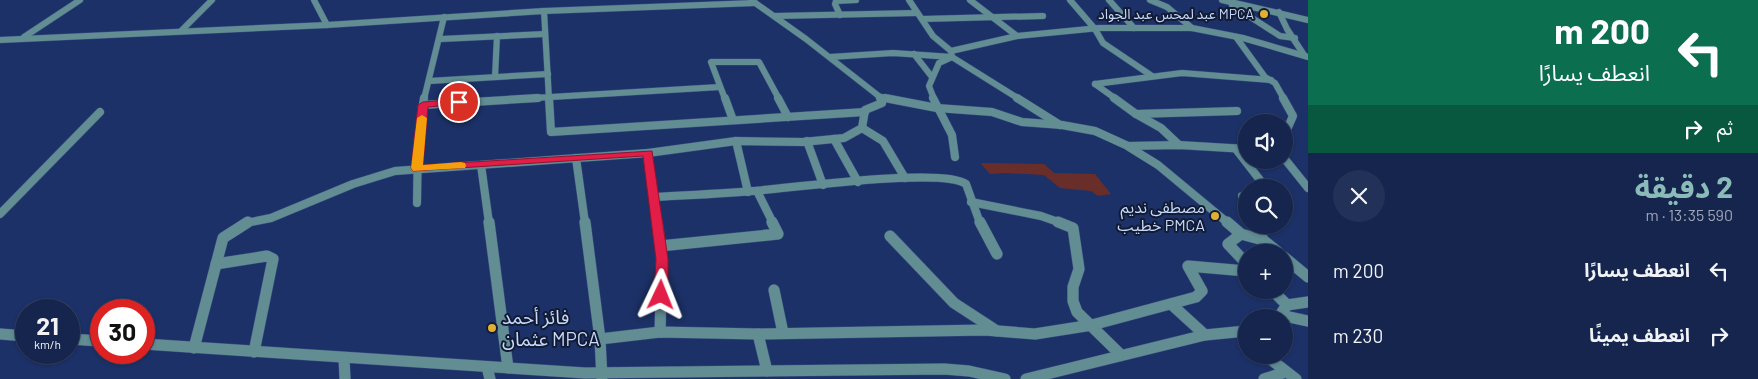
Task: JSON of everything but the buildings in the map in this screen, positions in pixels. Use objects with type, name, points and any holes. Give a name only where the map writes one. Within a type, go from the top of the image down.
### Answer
[{"type":"street","points":[[22,38],[80,0]]},
{"type":"street","points":[[181,31],[212,0]]},
{"type":"street","points":[[314,0],[327,25]]},
{"type":"street","points":[[840,15],[835,4],[836,1],[856,0]]},
{"type":"street","points":[[910,0],[917,13],[943,47],[951,54],[1062,126]]},
{"type":"street","points":[[970,0],[1017,36]]},
{"type":"street","points":[[1070,0],[1095,28],[1103,43],[1152,76]]},
{"type":"street","points":[[1109,0],[1134,28]]},
{"type":"street","points":[[1150,0],[1167,7],[1192,28]]},
{"type":"street","points":[[1222,0],[1308,20]]},
{"type":"street","points":[[1226,1],[1280,36],[1295,38]]},
{"type":"street","points":[[0,40],[327,25],[544,11],[753,2],[830,57],[880,97],[937,108],[992,112],[1022,122],[1095,131],[1128,146],[1158,165],[1238,232]]},
{"type":"street","points":[[544,11],[551,132],[865,112]]},
{"type":"street","points":[[1279,12],[1282,23],[1295,38],[1306,56]]},
{"type":"street","points":[[774,16],[917,13]]},
{"type":"street","points":[[922,19],[1043,16]]},
{"type":"street","points":[[417,203],[417,168],[423,105],[441,38],[444,17]]},
{"type":"street","points":[[830,57],[893,53],[951,54],[1017,36],[1095,28],[1192,28],[1236,37],[1306,56]]},
{"type":"street","points":[[441,38],[545,34]]},
{"type":"street","points":[[495,77],[497,36]]},
{"type":"street","points":[[1236,37],[1265,77],[1275,83],[1291,114]]},
{"type":"street","points":[[914,54],[932,76]]},
{"type":"street","points":[[951,54],[939,63],[929,86],[937,108],[952,135],[955,157]]},
{"type":"street","points":[[733,120],[711,62],[759,62],[788,117]]},
{"type":"street","points":[[1179,145],[1161,128],[1136,114],[1095,84],[1182,73],[1271,80]]},
{"type":"street","points":[[429,81],[548,74]]},
{"type":"street","points":[[423,105],[720,87]]},
{"type":"street","points":[[862,128],[865,112],[869,108],[882,103],[880,97]]},
{"type":"street","points":[[1136,114],[1237,111]]},
{"type":"street","points":[[0,214],[100,112]]},
{"type":"street","points":[[194,348],[223,238],[248,222],[272,218],[374,176],[417,168],[648,153],[736,141],[834,139],[844,138],[862,128]]},
{"type":"street","points":[[862,128],[883,141],[905,178]]},
{"type":"street","points":[[834,139],[858,182]]},
{"type":"street","points":[[660,246],[778,234],[753,192],[736,141]]},
{"type":"street","points":[[807,141],[823,185]]},
{"type":"street","points":[[1128,146],[1179,145],[1236,149],[1259,179]]},
{"type":"street","points":[[648,153],[662,259],[660,332]]},
{"type":"street","points":[[576,158],[600,339],[602,376]]},
{"type":"street","points":[[481,164],[508,368]]},
{"type":"street","points":[[1293,167],[1305,180],[1308,188]]},
{"type":"street","points":[[654,197],[753,192],[905,178],[945,177],[958,180],[968,187],[971,202],[983,230],[997,254]]},
{"type":"street","points":[[971,202],[1041,216],[1073,228],[1079,269],[1073,287],[1077,312],[1121,356]]},
{"type":"street","points":[[1238,255],[1228,244],[1241,234],[1263,240],[1268,244]]},
{"type":"street","points":[[1260,234],[1263,240]]},
{"type":"street","points":[[890,236],[954,303],[997,331]]},
{"type":"street","points":[[216,264],[267,256],[274,259],[254,352]]},
{"type":"street","points":[[1293,264],[1308,277]]},
{"type":"street","points":[[600,339],[660,332],[758,334],[997,331],[1035,334],[1092,325],[1196,297],[1202,290],[1188,266],[1238,270]]},
{"type":"street","points":[[774,290],[783,333]]},
{"type":"street","points":[[1291,309],[1308,302]]},
{"type":"street","points":[[1171,304],[1205,335]]},
{"type":"street","points":[[1293,316],[1308,321]]},
{"type":"street","points":[[1026,379],[1205,335],[1238,333]]},
{"type":"street","points":[[0,334],[15,335]]},
{"type":"street","points":[[758,334],[767,371]]},
{"type":"street","points":[[155,345],[602,376],[682,376],[767,371],[944,369],[1006,379]]},
{"type":"street","points":[[344,358],[345,379]]},
{"type":"street","points":[[1277,364],[1291,375]]},
{"type":"street","points":[[487,367],[490,379]]},
{"type":"street","points":[[1264,379],[1291,375]]},
{"type":"shaded area","points":[[981,164],[1044,164],[1054,173],[1095,174],[1111,194],[1098,196],[1091,191],[1060,188],[1044,175],[990,174]]},
{"type":"slow traffic","points":[[422,118],[417,168],[461,166]]},
{"type":"place","name":"عبد لمحس عبد الجواد MPCA","points":[[1264,14]]},
{"type":"place","name":"مصطفى نديم خطيب PMCA","points":[[1215,216]]},
{"type":"place","name":"فائز أحمد عثمان MPCA","points":[[492,328]]},
{"type":"route","points":[[459,102],[423,105],[417,168],[648,153],[662,259],[661,295]]}]
